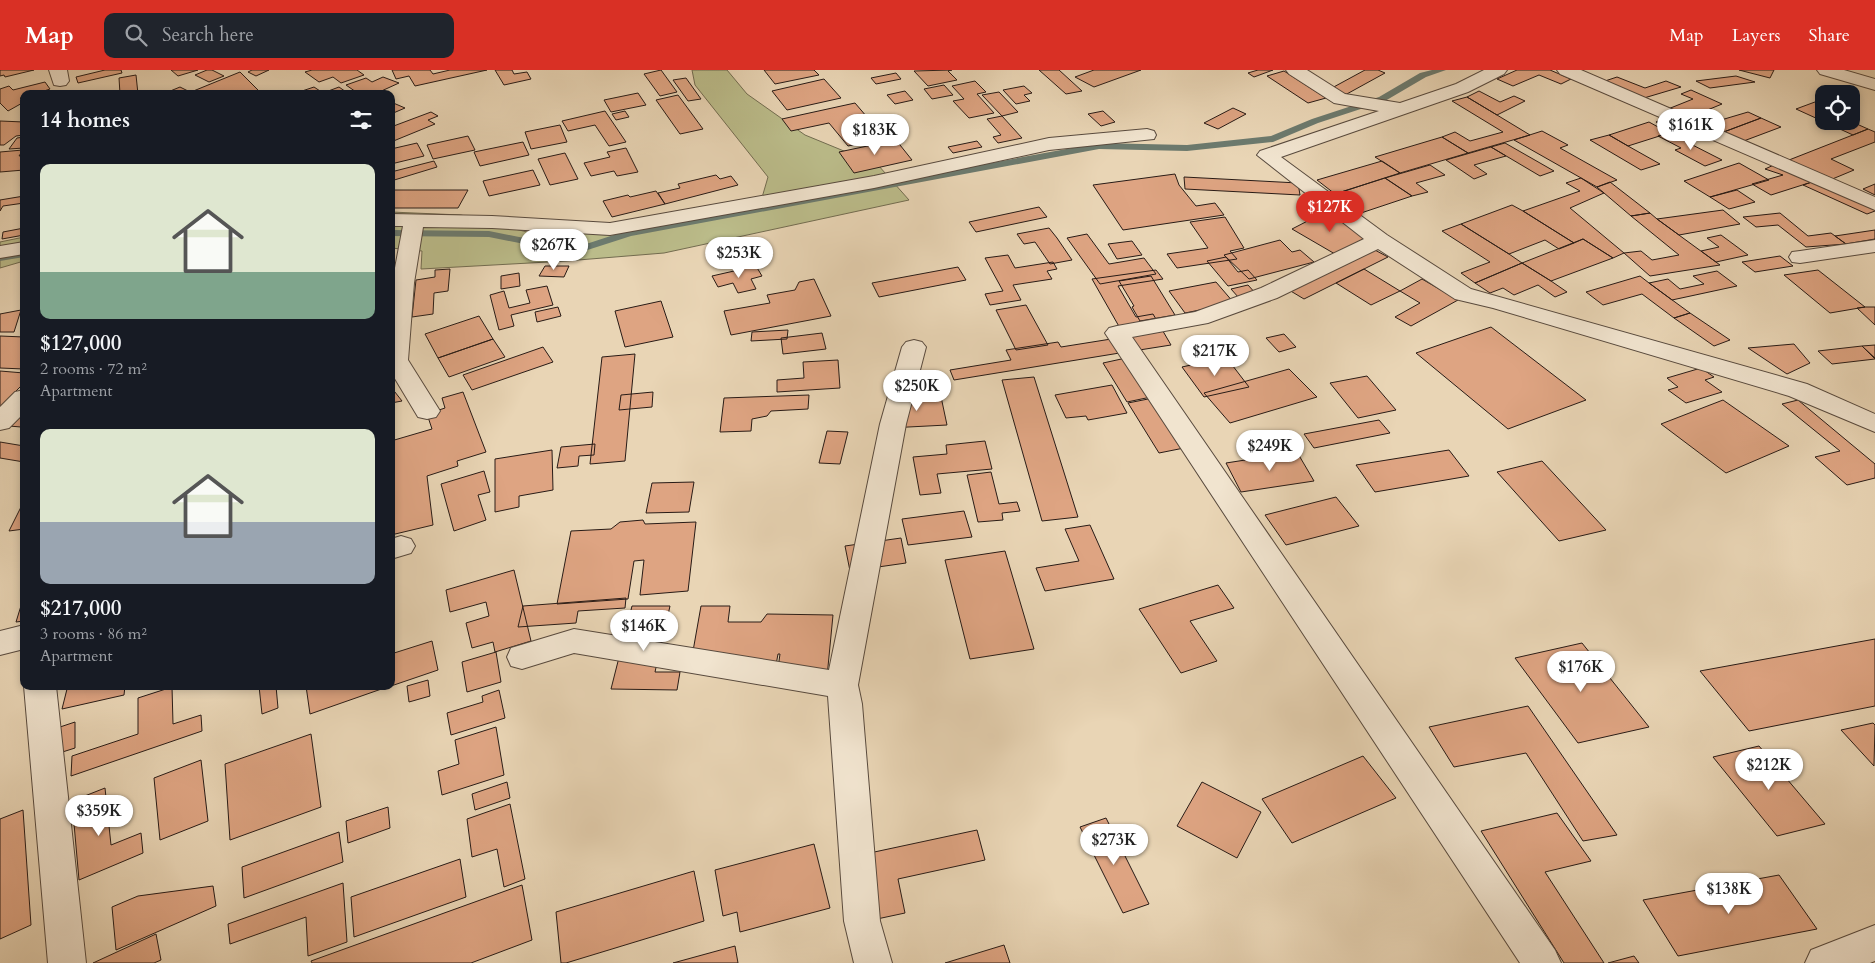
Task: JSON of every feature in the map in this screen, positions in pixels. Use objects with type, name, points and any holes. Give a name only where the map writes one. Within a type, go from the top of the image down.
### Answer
[{"type":"street","points":[[1295,70],[1340,99],[1400,109]]},
{"type":"street","points":[[1498,70],[1462,88],[1267,155],[1379,240],[1463,294],[1510,305],[1798,390],[1875,424]]},
{"type":"street","points":[[1566,70],[1875,204]]},
{"type":"street","points":[[1826,70],[1875,86]]},
{"type":"street","points":[[427,411],[396,360],[403,283],[402,221],[492,222],[610,229],[874,182],[1049,144],[1147,135]]},
{"type":"street","points":[[1379,240],[1270,293],[1200,318],[1117,333],[1542,963]]},
{"type":"street","points":[[1800,257],[1875,246]]},
{"type":"street","points":[[0,252],[20,249]]},
{"type":"street","points":[[873,963],[862,921],[846,704],[842,685],[893,424],[914,347]]},
{"type":"street","points":[[0,422],[20,402]]},
{"type":"street","points":[[0,643],[20,638]]},
{"type":"street","points":[[522,657],[574,640],[842,685]]},
{"type":"street","points":[[40,690],[67,963]]},
{"type":"street","points":[[1824,963],[1875,943]]},
{"type":"green space","points":[[692,70],[727,70],[747,94],[805,135],[878,165],[909,200],[664,253],[566,261],[421,269],[422,251],[395,248],[395,212],[461,215],[554,239],[761,201],[768,177],[695,85]]},
{"type":"green space","points":[[20,238],[20,262],[0,268],[0,242]]},
{"type":"building","points":[[0,70],[34,70],[5,77],[4,75],[0,76]]},
{"type":"building","points":[[105,70],[121,70],[122,73],[78,83],[76,77]]},
{"type":"building","points":[[171,70],[198,70],[178,76]]},
{"type":"building","points":[[212,70],[224,76],[209,82],[195,75]]},
{"type":"building","points":[[252,70],[269,70],[256,76],[248,72]]},
{"type":"building","points":[[312,70],[357,70],[364,75],[341,83],[333,77],[319,82],[305,72]]},
{"type":"building","points":[[392,70],[430,70],[433,74],[450,70],[487,70],[415,86],[409,76],[396,79]]},
{"type":"building","points":[[495,70],[512,70],[514,74],[527,72],[531,79],[504,85]]},
{"type":"building","points":[[661,70],[677,92],[660,96],[644,74]]},
{"type":"building","points":[[764,70],[814,70],[819,75],[775,84]]},
{"type":"building","points":[[952,70],[948,71],[957,80],[928,86],[914,71]]},
{"type":"building","points":[[1039,70],[1059,70],[1082,91],[1066,94]]},
{"type":"building","points":[[1094,70],[1141,70],[1094,87],[1075,77]]},
{"type":"building","points":[[1258,70],[1273,70],[1254,77],[1248,73]]},
{"type":"building","points":[[1365,70],[1378,70],[1385,73],[1345,95],[1330,89]]},
{"type":"building","points":[[1517,70],[1550,70],[1571,79],[1561,84],[1539,75],[1513,86],[1497,79]]},
{"type":"building","points":[[1739,70],[1774,70],[1770,78]]},
{"type":"building","points":[[1284,71],[1326,98],[1308,103],[1267,76]]},
{"type":"building","points":[[240,72],[258,90],[196,90]]},
{"type":"building","points":[[896,73],[901,79],[876,84],[871,78]]},
{"type":"building","points":[[136,75],[138,90],[120,90],[119,78]]},
{"type":"building","points":[[1736,76],[1755,82],[1710,88],[1696,81]]},
{"type":"building","points":[[383,77],[399,83],[384,90],[353,90],[346,85],[366,78],[372,82]]},
{"type":"building","points":[[1617,77],[1645,88],[1666,81],[1681,87],[1644,98],[1605,81]]},
{"type":"building","points":[[686,78],[701,99],[688,101],[673,80]]},
{"type":"building","points":[[824,79],[841,98],[787,110],[772,91]]},
{"type":"building","points":[[975,81],[986,92],[977,94],[994,113],[969,118],[953,101],[964,99],[952,86]]},
{"type":"building","points":[[45,82],[50,89],[20,90],[20,104],[8,111],[0,103],[0,89],[9,86],[13,90]]},
{"type":"building","points":[[944,85],[953,95],[932,99],[924,89]]},
{"type":"building","points":[[1024,86],[1032,93],[1024,95],[1030,101],[1016,104],[1003,90]]},
{"type":"building","points":[[180,87],[186,90],[173,90]]},
{"type":"building","points":[[314,87],[318,90],[305,90]]},
{"type":"building","points":[[339,87],[343,90],[331,90]]},
{"type":"building","points":[[1691,90],[1722,104],[1688,118],[1668,109],[1693,99],[1681,94]]},
{"type":"building","points":[[905,91],[913,100],[895,104],[887,95]]},
{"type":"building","points":[[1479,91],[1500,102],[1514,96],[1525,101],[1497,115],[1467,97]]},
{"type":"building","points":[[999,92],[1018,112],[1002,116],[982,95]]},
{"type":"building","points":[[638,93],[646,105],[611,112],[604,100]]},
{"type":"building","points":[[678,95],[703,129],[680,134],[656,100]]},
{"type":"building","points":[[1467,97],[1530,135],[1468,153],[1442,137],[1455,132],[1470,141],[1503,132],[1452,101]]},
{"type":"building","points":[[1815,102],[1815,118],[1796,109]]},
{"type":"building","points":[[855,103],[885,138],[848,146],[829,123],[791,131],[782,119]]},
{"type":"building","points":[[395,104],[405,108],[395,112]]},
{"type":"building","points":[[1233,108],[1246,114],[1218,129],[1204,123]]},
{"type":"building","points":[[605,111],[626,142],[609,146],[595,125],[568,131],[562,121]]},
{"type":"building","points":[[625,111],[629,117],[616,120],[612,114]]},
{"type":"building","points":[[1103,111],[1115,122],[1101,126],[1088,114]]},
{"type":"building","points":[[431,112],[438,116],[428,120],[435,124],[395,140],[395,126]]},
{"type":"building","points":[[1748,112],[1761,118],[1721,133],[1688,118],[1701,113],[1721,120]]},
{"type":"building","points":[[1002,116],[1022,138],[998,143],[993,137],[1001,135],[987,119]]},
{"type":"building","points":[[1667,117],[1700,131],[1689,137],[1656,122]]},
{"type":"building","points":[[1761,118],[1781,127],[1741,142],[1721,133]]},
{"type":"building","points":[[0,121],[20,122],[20,136],[16,136],[4,145],[0,145]]},
{"type":"building","points":[[1649,122],[1669,133],[1628,146],[1609,135]]},
{"type":"building","points":[[560,125],[567,142],[531,149],[525,132]]},
{"type":"building","points":[[1860,125],[1868,129],[1853,135],[1842,130],[1860,130]]},
{"type":"building","points":[[1868,129],[1875,132],[1875,142],[1831,159],[1854,170],[1830,180],[1789,160]]},
{"type":"building","points":[[1542,131],[1568,145],[1560,148],[1617,180],[1597,187],[1514,140]]},
{"type":"building","points":[[1669,133],[1722,160],[1705,166],[1675,150],[1681,148],[1658,136]]},
{"type":"building","points":[[1609,135],[1660,164],[1641,170],[1590,140]]},
{"type":"building","points":[[468,136],[475,150],[433,159],[427,145]]},
{"type":"building","points":[[1442,137],[1468,153],[1400,173],[1375,157]]},
{"type":"building","points":[[17,138],[20,138],[20,148],[9,149]]},
{"type":"building","points":[[896,140],[912,160],[854,173],[839,152]]},
{"type":"building","points":[[977,141],[982,147],[953,153],[948,147]]},
{"type":"building","points":[[523,142],[529,155],[480,166],[474,152]]},
{"type":"building","points":[[417,143],[424,156],[395,163],[395,148]]},
{"type":"building","points":[[1505,143],[1554,171],[1540,176],[1491,147]]},
{"type":"building","points":[[1491,147],[1506,156],[1474,165],[1487,174],[1474,179],[1446,160]]},
{"type":"building","points":[[626,148],[638,172],[617,176],[614,171],[591,176],[584,163],[610,157],[607,152]]},
{"type":"building","points":[[20,150],[20,170],[0,172],[0,152]]},
{"type":"building","points":[[565,153],[578,179],[550,185],[538,159]]},
{"type":"building","points":[[434,161],[437,167],[395,180],[395,171]]},
{"type":"building","points":[[1382,161],[1400,173],[1335,194],[1317,180]]},
{"type":"building","points":[[1739,163],[1769,180],[1710,197],[1684,181]]},
{"type":"building","points":[[1776,164],[1815,181],[1771,195],[1752,184],[1783,175],[1765,169]]},
{"type":"building","points":[[1430,165],[1445,175],[1416,183],[1428,192],[1412,196],[1385,178]]},
{"type":"building","points":[[533,170],[540,185],[489,196],[483,181]]},
{"type":"building","points":[[1175,174],[1179,185],[1196,206],[1215,203],[1224,215],[1123,230],[1093,185]]},
{"type":"building","points":[[716,175],[720,179],[731,176],[738,185],[665,204],[658,193],[680,188],[678,184]]},
{"type":"building","points":[[1184,177],[1298,183],[1300,195],[1185,189]]},
{"type":"building","points":[[1385,178],[1412,196],[1361,213],[1335,194]]},
{"type":"building","points":[[1581,178],[1604,193],[1570,208],[1624,253],[1613,258],[1583,239],[1574,243],[1523,211],[1580,191],[1566,183]]},
{"type":"building","points":[[1815,181],[1875,207],[1875,211],[1867,214],[1803,185]]},
{"type":"building","points":[[1610,182],[1650,213],[1631,216],[1597,187]]},
{"type":"building","points":[[1875,184],[1875,195],[1863,189]]},
{"type":"building","points":[[395,190],[468,190],[458,208],[395,208]]},
{"type":"building","points":[[1737,190],[1755,202],[1729,209],[1710,197]]},
{"type":"building","points":[[656,191],[665,204],[612,217],[603,201],[628,195],[630,197]]},
{"type":"building","points":[[20,197],[20,204],[3,206],[0,211],[0,200]]},
{"type":"building","points":[[1512,205],[1574,243],[1559,249],[1545,240],[1509,254],[1461,224]]},
{"type":"building","points":[[1039,207],[1047,217],[976,232],[969,222]]},
{"type":"building","points":[[1723,210],[1740,224],[1679,235],[1657,219]]},
{"type":"building","points":[[1325,212],[1369,236],[1335,254],[1292,229]]},
{"type":"building","points":[[1650,213],[1720,265],[1650,276],[1624,253],[1641,251],[1652,260],[1679,255],[1631,216]]},
{"type":"building","points":[[1780,213],[1808,236],[1831,233],[1846,244],[1806,247],[1778,225],[1756,227],[1743,217]]},
{"type":"building","points":[[1225,217],[1244,248],[1230,251],[1237,259],[1177,268],[1167,254],[1208,248],[1190,222]]},
{"type":"building","points":[[1461,224],[1522,263],[1475,283],[1461,273],[1490,262],[1442,231]]},
{"type":"building","points":[[1049,228],[1072,260],[1050,264],[1035,242],[1024,244],[1017,234]]},
{"type":"building","points":[[20,229],[20,236],[2,239],[3,232]]},
{"type":"building","points":[[1875,230],[1875,239],[1846,244],[1835,236]]},
{"type":"building","points":[[1087,234],[1109,264],[1144,258],[1156,274],[1100,284],[1067,238]]},
{"type":"building","points":[[1721,235],[1748,255],[1716,262],[1701,251],[1719,247],[1707,238]]},
{"type":"building","points":[[1583,239],[1613,258],[1551,281],[1522,263]]},
{"type":"building","points":[[1280,240],[1292,252],[1300,250],[1314,262],[1249,279],[1224,255]]},
{"type":"building","points":[[1132,241],[1142,255],[1117,259],[1108,244]]},
{"type":"building","points":[[1373,249],[1388,257],[1304,299],[1289,290]]},
{"type":"building","points":[[1008,255],[1015,268],[1053,262],[1057,269],[1047,271],[1052,279],[1013,285],[1021,300],[990,305],[985,294],[1003,291],[985,258]]},
{"type":"building","points":[[1780,256],[1793,266],[1755,272],[1742,262]]},
{"type":"building","points":[[1226,257],[1238,272],[1248,270],[1257,280],[1228,286],[1207,261]]},
{"type":"building","points":[[1522,263],[1567,292],[1555,297],[1538,285],[1514,295],[1503,288],[1490,293],[1475,283]]},
{"type":"building","points":[[545,266],[569,266],[564,277],[539,276]]},
{"type":"building","points":[[756,266],[762,276],[751,279],[756,289],[738,293],[733,283],[718,287],[712,276]]},
{"type":"building","points":[[958,267],[966,280],[879,297],[872,283]]},
{"type":"building","points":[[450,269],[448,291],[434,293],[433,314],[412,317],[416,280],[435,277],[435,270]]},
{"type":"building","points":[[1364,269],[1400,291],[1371,305],[1336,283]]},
{"type":"building","points":[[1156,270],[1163,279],[1118,286],[1136,317],[1153,314],[1171,345],[1133,351],[1092,279]]},
{"type":"building","points":[[1818,270],[1865,307],[1830,313],[1784,275]]},
{"type":"building","points":[[1717,271],[1737,286],[1672,300],[1649,283],[1668,279],[1680,289],[1704,284],[1693,276]]},
{"type":"building","points":[[519,273],[520,286],[501,289],[501,276]]},
{"type":"building","points":[[1151,276],[1175,315],[1140,321],[1132,307],[1134,306],[1119,281]]},
{"type":"building","points":[[1640,276],[1690,313],[1674,318],[1642,294],[1603,305],[1586,292]]},
{"type":"building","points":[[814,279],[831,316],[731,335],[724,311],[770,303],[767,295],[795,290],[799,282]]},
{"type":"building","points":[[1422,279],[1458,300],[1411,326],[1395,317],[1420,303],[1400,291]]},
{"type":"building","points":[[1216,282],[1234,303],[1185,313],[1169,291]]},
{"type":"building","points":[[1248,285],[1257,295],[1239,298],[1231,289]]},
{"type":"building","points":[[547,286],[553,305],[511,315],[514,326],[499,330],[490,295],[504,291],[509,308],[530,303],[526,290]]},
{"type":"building","points":[[661,301],[673,337],[625,347],[615,311]]},
{"type":"building","points":[[1026,305],[1048,345],[1016,350],[996,310]]},
{"type":"building","points":[[558,307],[561,316],[537,322],[535,312]]},
{"type":"building","points":[[1875,307],[1875,325],[1857,308]]},
{"type":"building","points":[[20,310],[14,332],[0,332],[0,314]]},
{"type":"building","points":[[1690,313],[1730,340],[1714,346],[1674,318]]},
{"type":"building","points":[[479,316],[493,339],[438,358],[425,334]]},
{"type":"building","points":[[1491,327],[1586,400],[1508,429],[1416,353]]},
{"type":"building","points":[[788,330],[787,339],[751,341],[752,332]]},
{"type":"building","points":[[822,333],[826,349],[783,354],[781,338]]},
{"type":"building","points":[[1284,334],[1296,347],[1279,352],[1266,338]]},
{"type":"building","points":[[0,336],[20,337],[20,369],[0,368]]},
{"type":"building","points":[[1130,336],[1138,350],[954,380],[950,370],[1011,360],[1006,350],[1058,342],[1061,347]]},
{"type":"building","points":[[493,339],[505,357],[449,377],[438,358]]},
{"type":"building","points":[[1794,344],[1810,363],[1787,374],[1748,348]]},
{"type":"building","points":[[1875,345],[1875,358],[1862,346]]},
{"type":"building","points":[[1862,346],[1875,359],[1832,364],[1818,351]]},
{"type":"building","points":[[543,347],[553,362],[472,390],[463,375]]},
{"type":"building","points":[[635,354],[625,461],[590,464],[602,357]]},
{"type":"building","points":[[1226,357],[1249,387],[1204,397],[1182,367]]},
{"type":"building","points":[[1126,358],[1151,397],[1127,402],[1103,363]]},
{"type":"building","points":[[838,360],[840,388],[777,392],[777,380],[804,378],[803,362]]},
{"type":"building","points":[[1701,368],[1714,377],[1705,380],[1722,392],[1686,403],[1668,390],[1678,387],[1667,378]]},
{"type":"building","points":[[1289,369],[1317,397],[1230,423],[1204,393]]},
{"type":"building","points":[[0,371],[20,373],[20,387],[0,407]]},
{"type":"building","points":[[1367,376],[1396,410],[1358,418],[1330,383]]},
{"type":"building","points":[[1034,377],[1078,517],[1042,521],[1002,380]]},
{"type":"building","points":[[1112,385],[1127,413],[1088,420],[1086,416],[1066,418],[1055,395]]},
{"type":"building","points":[[395,392],[402,401],[395,402]]},
{"type":"building","points":[[463,392],[486,452],[457,461],[458,466],[427,476],[433,525],[395,534],[395,440],[432,429],[427,414],[445,408],[442,398]]},
{"type":"building","points":[[653,392],[652,407],[619,410],[621,395]]},
{"type":"building","points":[[940,392],[947,425],[889,428],[886,402],[915,400],[914,394]]},
{"type":"building","points":[[809,395],[808,409],[771,411],[767,416],[752,419],[751,431],[720,432],[724,398]]},
{"type":"building","points":[[1153,398],[1184,448],[1159,453],[1128,403]]},
{"type":"building","points":[[1723,400],[1789,446],[1726,473],[1661,424]]},
{"type":"building","points":[[1798,400],[1875,464],[1875,478],[1847,485],[1815,457],[1840,451],[1782,404]]},
{"type":"building","points":[[20,416],[20,427],[9,426]]},
{"type":"building","points":[[1379,420],[1390,433],[1314,448],[1304,434]]},
{"type":"building","points":[[827,431],[848,432],[840,464],[819,463]]},
{"type":"building","points":[[985,441],[992,469],[937,474],[941,493],[920,495],[913,457],[947,454],[946,445]]},
{"type":"building","points":[[0,442],[20,445],[20,461],[0,458]]},
{"type":"building","points":[[595,444],[594,455],[579,456],[578,466],[557,468],[561,447]]},
{"type":"building","points":[[552,450],[553,490],[519,496],[519,507],[495,512],[495,459]]},
{"type":"building","points":[[1449,450],[1469,476],[1375,492],[1356,465]]},
{"type":"building","points":[[1297,452],[1314,481],[1241,492],[1226,463]]},
{"type":"building","points":[[1542,461],[1606,530],[1559,541],[1497,472]]},
{"type":"building","points":[[484,471],[490,492],[478,495],[486,520],[454,531],[441,484]]},
{"type":"building","points":[[991,472],[999,504],[1017,502],[1020,511],[1002,513],[1003,520],[978,522],[967,475]]},
{"type":"building","points":[[694,482],[689,512],[646,513],[652,483]]},
{"type":"building","points":[[1336,497],[1359,526],[1286,545],[1265,515]]},
{"type":"building","points":[[20,509],[20,530],[9,531]]},
{"type":"building","points":[[964,511],[972,537],[908,545],[902,519]]},
{"type":"building","points":[[643,520],[645,524],[696,522],[688,591],[640,595],[644,560],[634,561],[628,599],[557,604],[571,531],[611,529],[620,522]]},
{"type":"building","points":[[1090,525],[1114,579],[1045,591],[1036,568],[1079,561],[1065,529]]},
{"type":"building","points":[[901,538],[906,563],[850,571],[845,546]]},
{"type":"building","points":[[1005,551],[1034,649],[970,659],[945,560]]},
{"type":"building","points":[[514,570],[531,641],[495,652],[493,642],[472,648],[466,623],[489,616],[486,602],[450,612],[446,590]]},
{"type":"building","points":[[1218,585],[1234,608],[1190,621],[1217,661],[1181,673],[1139,609]]},
{"type":"building","points":[[626,598],[625,608],[578,611],[576,623],[518,627],[523,606]]},
{"type":"building","points":[[632,606],[670,606],[655,672],[680,672],[677,690],[611,689]]},
{"type":"building","points":[[701,606],[730,606],[728,622],[761,622],[767,614],[833,615],[827,677],[778,668],[780,654],[778,654],[776,665],[690,668]]},
{"type":"building","points":[[20,609],[20,622],[16,622]]},
{"type":"building","points":[[1875,639],[1875,706],[1749,731],[1700,671]]},
{"type":"building","points":[[432,641],[438,670],[395,685],[395,653]]},
{"type":"building","points":[[1582,643],[1649,727],[1578,743],[1515,658]]},
{"type":"building","points":[[496,652],[501,682],[467,692],[462,662]]},
{"type":"building","points":[[428,680],[430,696],[409,702],[407,686]]},
{"type":"building","points":[[67,690],[125,690],[124,695],[62,709]]},
{"type":"building","points":[[163,690],[172,690],[173,724],[201,715],[202,731],[71,776],[72,756],[138,734],[138,698]]},
{"type":"building","points":[[259,690],[276,690],[278,708],[262,714]]},
{"type":"building","points":[[307,690],[379,690],[310,714]]},
{"type":"building","points":[[499,690],[505,718],[451,735],[447,713],[483,702],[482,696]]},
{"type":"building","points":[[1528,706],[1617,835],[1583,841],[1526,753],[1454,767],[1429,727]]},
{"type":"building","points":[[75,722],[75,748],[53,755],[54,729]]},
{"type":"building","points":[[1873,723],[1875,725],[1874,766],[1841,730]]},
{"type":"building","points":[[496,727],[504,775],[442,795],[438,771],[459,764],[455,740]]},
{"type":"building","points":[[311,734],[321,807],[230,840],[225,764]]},
{"type":"building","points":[[1759,746],[1825,824],[1777,836],[1713,757]]},
{"type":"building","points":[[1363,756],[1396,798],[1292,843],[1262,799]]},
{"type":"building","points":[[201,760],[208,821],[160,840],[154,778]]},
{"type":"building","points":[[507,782],[510,798],[475,810],[472,794]]},
{"type":"building","points":[[1202,782],[1261,812],[1237,858],[1177,826]]},
{"type":"building","points":[[105,788],[111,845],[141,833],[143,853],[79,880],[72,801]]},
{"type":"building","points":[[510,804],[525,879],[504,887],[497,849],[472,857],[467,819]]},
{"type":"building","points":[[388,807],[390,828],[348,843],[346,821]]},
{"type":"building","points":[[23,810],[31,925],[0,939],[0,819]]},
{"type":"building","points":[[1557,813],[1591,861],[1545,872],[1604,963],[1564,963],[1481,831]]},
{"type":"building","points":[[1106,818],[1149,904],[1123,913],[1080,827]]},
{"type":"building","points":[[977,830],[985,860],[898,879],[905,913],[863,922],[851,857]]},
{"type":"building","points":[[339,832],[343,862],[244,898],[242,867]]},
{"type":"building","points":[[814,844],[830,908],[740,932],[737,912],[723,916],[715,870]]},
{"type":"building","points":[[460,859],[466,897],[354,937],[351,897]]},
{"type":"building","points":[[694,871],[704,921],[561,963],[556,912]]},
{"type":"building","points":[[1779,875],[1817,929],[1678,956],[1643,900]]},
{"type":"building","points":[[343,883],[347,942],[308,956],[306,917],[230,944],[228,924]]},
{"type":"building","points":[[522,885],[532,940],[471,963],[312,963],[311,961]]},
{"type":"building","points":[[213,886],[216,906],[116,950],[112,907],[138,896]]},
{"type":"building","points":[[156,934],[161,960],[154,963],[93,963]]},
{"type":"building","points":[[1004,945],[1010,963],[945,963]]},
{"type":"building","points":[[735,946],[738,963],[673,963]]},
{"type":"building","points":[[1634,956],[1639,963],[1608,963]]},
{"type":"waterway","points":[[395,233],[489,234],[575,251],[629,233],[1099,146],[1187,148],[1273,139],[1315,121],[1382,99],[1423,75],[1442,70]]},
{"type":"waterway","points":[[0,258],[20,255]]}]
